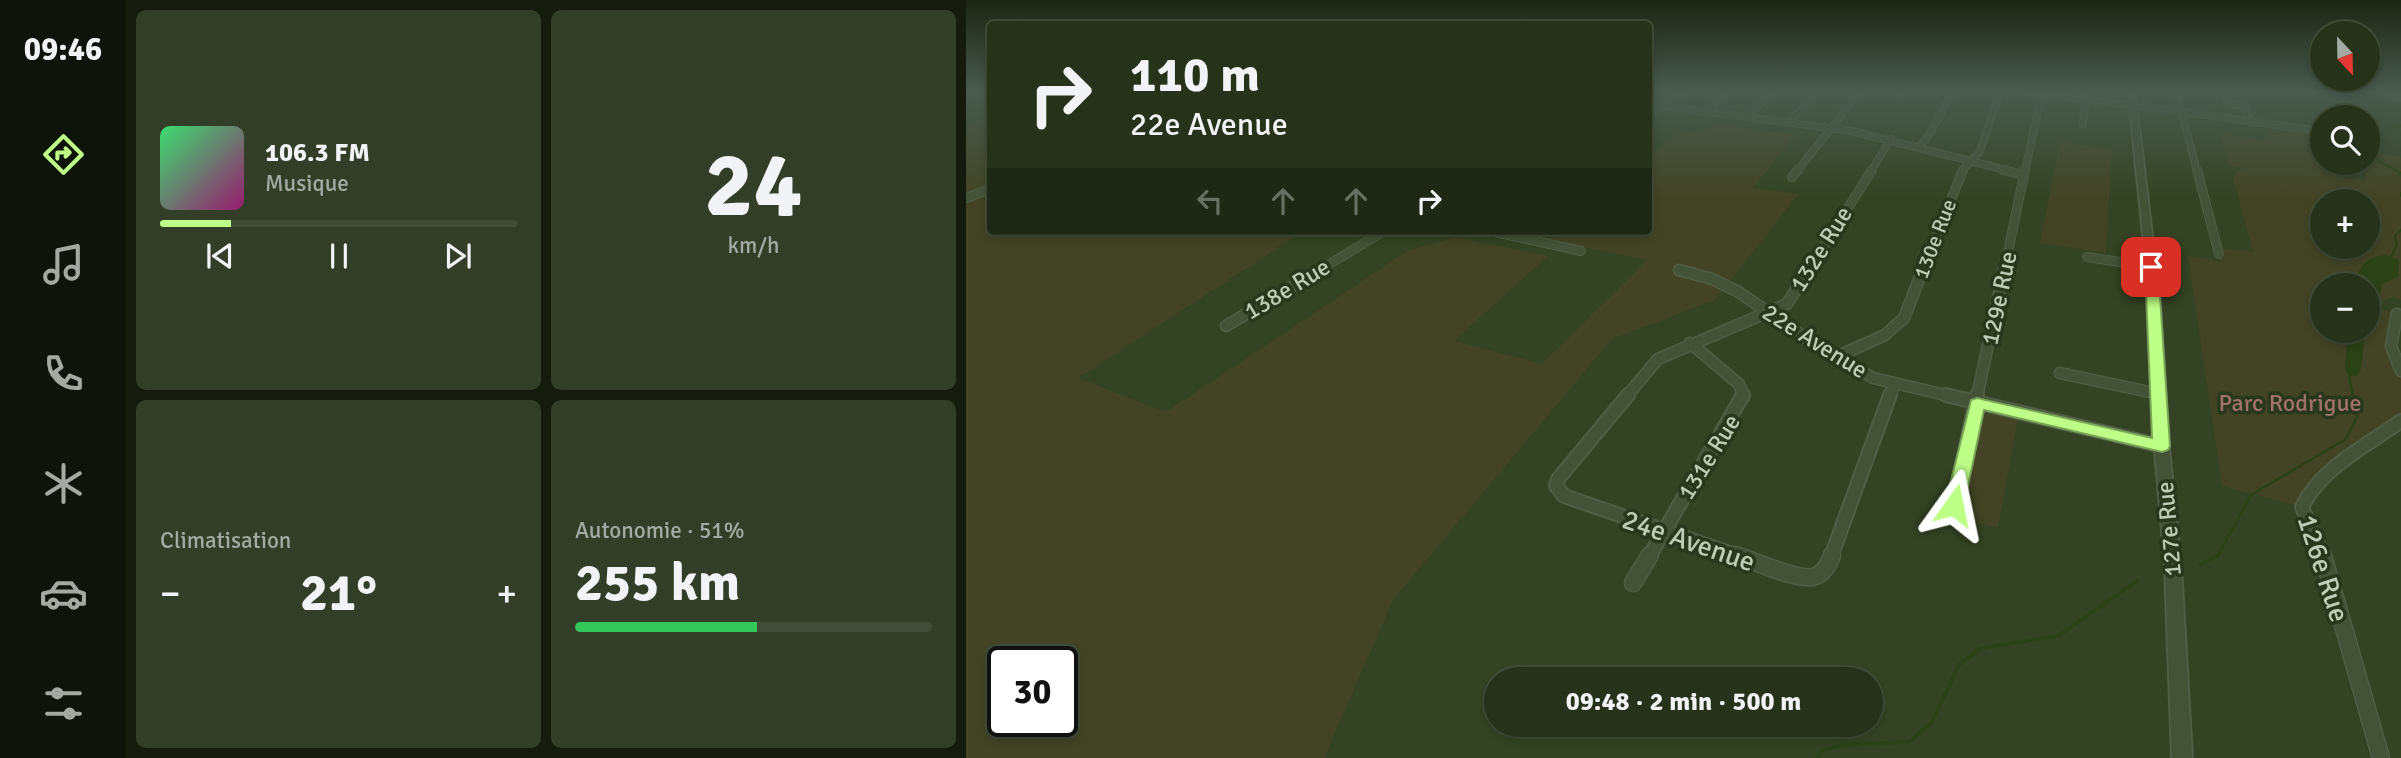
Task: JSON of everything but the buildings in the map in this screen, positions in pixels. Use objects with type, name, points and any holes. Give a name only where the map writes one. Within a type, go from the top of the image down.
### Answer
[{"type":"street","points":[[1792,177],[1832,127]]},
{"type":"street","points":[[1834,127],[1971,159],[2023,175]]},
{"type":"street","points":[[1919,146],[1933,127]]},
{"type":"street","name":"130e Rue","points":[[1836,357],[1885,335],[1904,318],[1960,173],[1977,155],[1989,127]]},
{"type":"street","name":"129e Rue","points":[[1954,505],[2034,127]]},
{"type":"street","name":"127e Rue","points":[[2135,127],[2151,267],[2162,446],[2173,566],[2182,758]]},
{"type":"street","points":[[2185,127],[2219,254]]},
{"type":"street","points":[[2288,127],[2310,130]]},
{"type":"street","name":"132e Rue","points":[[1564,496],[1556,486],[1558,479],[1650,366],[1668,352],[1770,313],[1790,300],[1891,139]]},
{"type":"street","points":[[966,198],[987,190]]},
{"type":"street","name":"138e Rue","points":[[1226,326],[1377,235]]},
{"type":"street","points":[[1508,235],[1580,251]]},
{"type":"street","points":[[2087,257],[2151,267]]},
{"type":"street","name":"22e Avenue","points":[[1679,270],[1723,284],[1873,378],[2162,446]]},
{"type":"street","points":[[2397,314],[2391,346],[2401,371]]},
{"type":"street","name":"131e Rue","points":[[1633,583],[1744,397],[1739,384],[1690,343]]},
{"type":"street","points":[[2060,373],[2159,394]]},
{"type":"street","name":"24e Avenue","points":[[1564,496],[1662,532],[1803,578],[1815,577],[1828,566],[1894,384]]},
{"type":"street","name":"126e Rue","points":[[2381,758],[2322,553],[2302,507],[2311,488],[2330,471],[2401,421]]},
{"type":"green space","points":[[966,127],[987,127],[987,235],[1298,235],[1078,378],[1166,412],[1407,251],[1455,237],[1548,256],[1454,341],[1542,364],[1647,260],[1548,240],[1554,235],[1652,235],[1652,156],[1677,135],[1708,127],[1744,127],[1795,135],[1753,188],[1799,194],[1715,300],[1612,339],[1393,600],[1324,758],[966,758]]},
{"type":"green space","name":"Parc Rodrigue","points":[[2266,129],[2310,134],[2310,175],[2336,175],[2364,180],[2366,175],[2380,175],[2380,153],[2401,157],[2401,174],[2397,174],[2401,178],[2401,300],[2392,297],[2380,303],[2380,273],[2310,273],[2310,343],[2380,343],[2380,309],[2397,314],[2390,339],[2401,371],[2401,421],[2330,471],[2302,507],[2222,486],[2188,256],[2220,261],[2220,248],[2253,252],[2233,179],[2237,171],[2244,168],[2229,166],[2220,134],[2267,140]]},
{"type":"green space","points":[[2060,142],[2112,149],[2106,253],[2040,243]]},
{"type":"green space","points":[[1977,404],[2019,413],[1998,528],[1951,515]]},
{"type":"shaded area","points":[[2386,255],[2399,260],[2398,276],[2381,285],[2380,298],[2380,273],[2359,273],[2369,260],[2380,259],[2380,256]]},
{"type":"shaded area","points":[[2347,343],[2364,343],[2361,369],[2357,376],[2349,376],[2345,369]]},
{"type":"waterway","points":[[2386,132],[2393,127]]},
{"type":"waterway","points":[[2380,142],[2385,141]]},
{"type":"waterway","points":[[2380,162],[2401,173]]},
{"type":"waterway","points":[[2391,257],[2397,245],[2395,236],[2401,230]]},
{"type":"waterway","points":[[2217,557],[2251,495],[2346,439],[2357,417],[2349,376]]},
{"type":"waterway","points":[[2200,565],[2218,555]]},
{"type":"waterway","points":[[1816,758],[1822,751],[1841,745],[1909,742],[1932,722],[1959,665],[1981,648],[2058,636],[2137,581]]},
{"type":"route","points":[[1954,505],[1977,404],[2162,446],[2157,324],[2151,267]]}]
